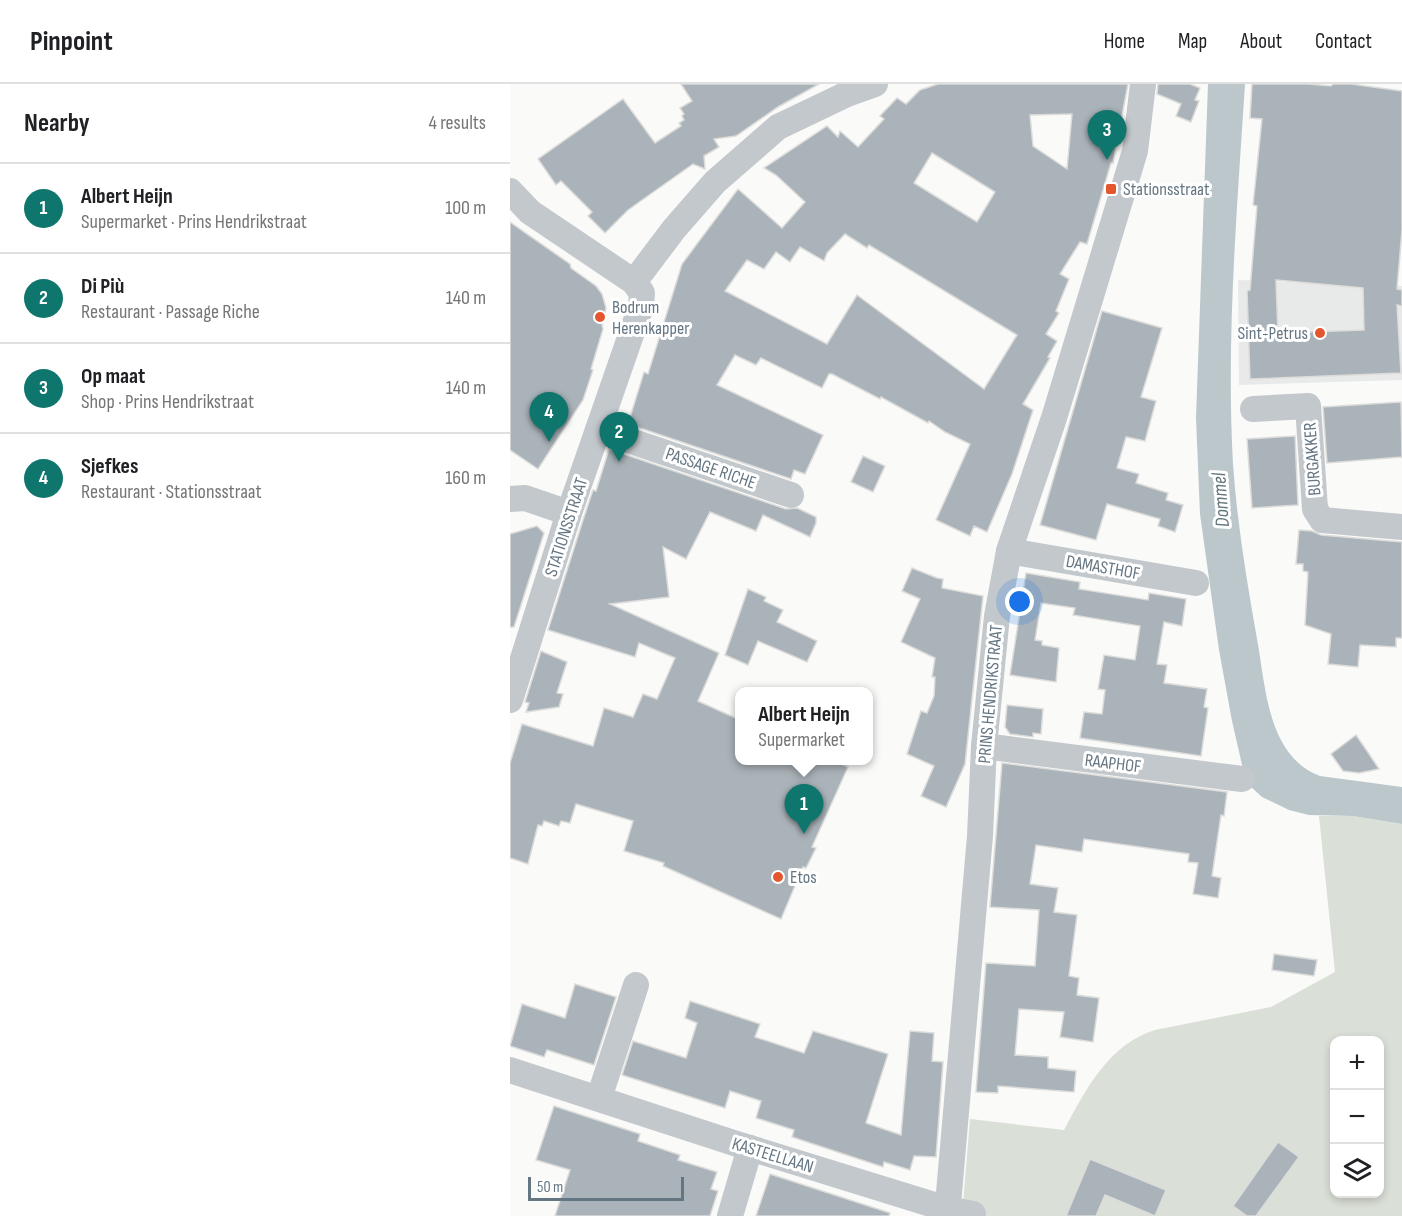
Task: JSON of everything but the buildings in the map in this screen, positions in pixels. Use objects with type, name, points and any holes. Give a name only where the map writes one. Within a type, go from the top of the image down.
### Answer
[{"type":"street","points":[[510,191],[530,212],[634,282],[674,229],[714,182],[778,127],[847,94],[875,84]]},
{"type":"street","name":"PRINS HENDRIKSTRAAT","points":[[947,1213],[980,836],[984,746],[997,616],[1009,551],[1054,418],[1135,151],[1143,84]]},
{"type":"street","name":"STATIONSSTRAAT","points":[[510,700],[569,513],[641,306],[642,293],[634,282]]},
{"type":"street","name":"BURGAKKER","points":[[1253,409],[1308,406],[1315,509],[1322,520],[1402,527]]},
{"type":"street","name":"PASSAGE RICHE","points":[[598,430],[791,495]]},
{"type":"street","points":[[510,499],[525,498],[569,513]]},
{"type":"street","name":"DAMASTHOF","points":[[1009,551],[1196,583]]},
{"type":"street","name":"RAAPHOF","points":[[984,746],[1242,779]]},
{"type":"street","points":[[599,1098],[636,985]]},
{"type":"street","name":"KASTEELLAAN","points":[[510,1070],[947,1213],[973,1214]]},
{"type":"street","points":[[730,1216],[750,1148]]},
{"type":"shaded area","name":"Sint-Petrus","points":[[1238,280],[1402,286],[1402,380],[1239,385]]},
{"type":"shaded area","points":[[1319,816],[1353,816],[1402,824],[1402,1216],[962,1216],[970,1119],[1064,1130],[1100,1070],[1124,1046],[1139,1037],[1155,1030],[1271,1007],[1335,972]]},
{"type":"water","name":"Dommel","points":[[1208,84],[1245,84],[1232,322],[1233,464],[1246,574],[1272,718],[1279,737],[1289,753],[1302,766],[1320,776],[1402,787],[1402,824],[1353,816],[1309,815],[1289,810],[1262,797],[1250,786],[1243,769],[1219,650],[1200,514],[1196,418]]},
{"type":"place","name":"Op maat","points":[[1107,160]]},
{"type":"place","name":"Stationsstraat","points":[[1111,189]]},
{"type":"place","name":"Bodrum Herenkapper","points":[[600,317]]},
{"type":"place","name":"Sint-Petrus","points":[[1320,333]]},
{"type":"place","name":"Sjefkes","points":[[549,442]]},
{"type":"place","name":"Di Più","points":[[619,462]]},
{"type":"place","name":"Albert Heijn","points":[[804,834]]},
{"type":"place","name":"Etos","points":[[778,877]]}]
